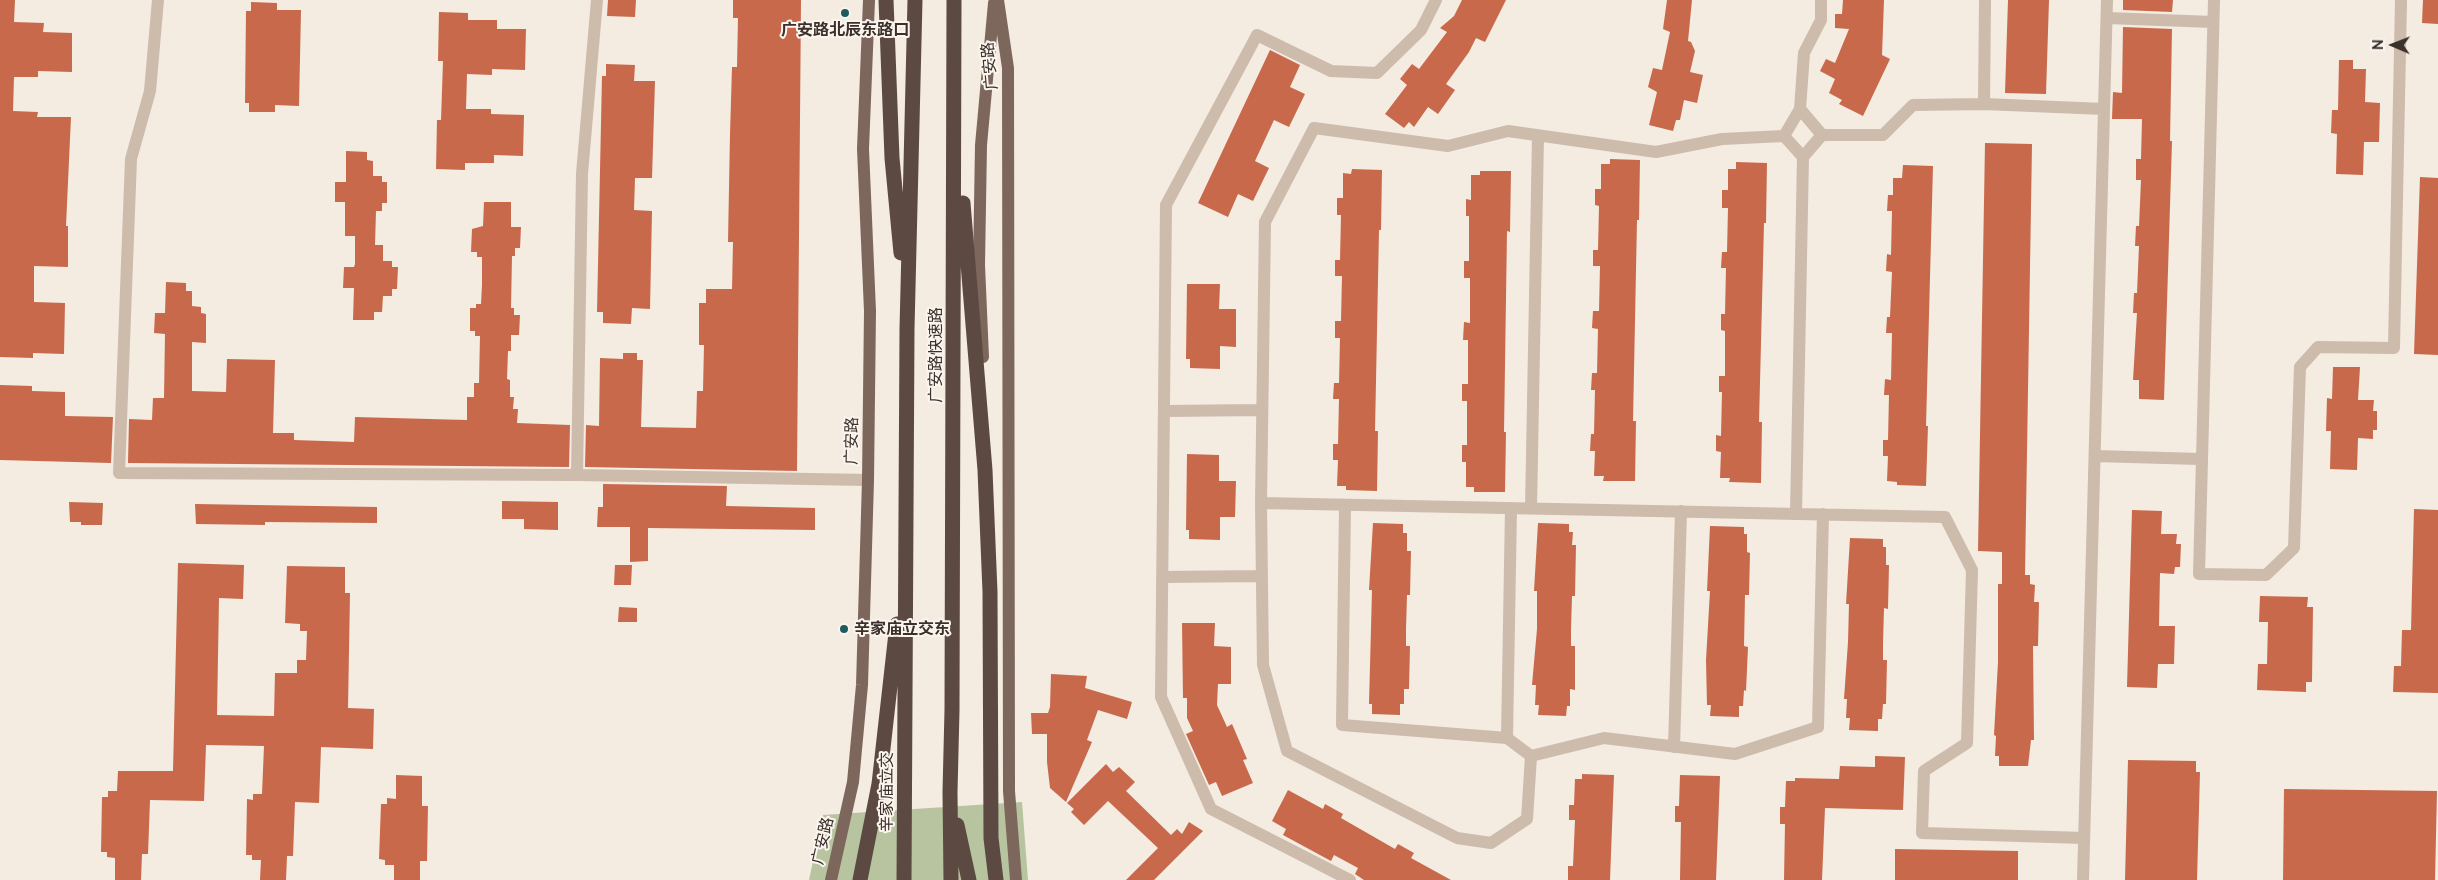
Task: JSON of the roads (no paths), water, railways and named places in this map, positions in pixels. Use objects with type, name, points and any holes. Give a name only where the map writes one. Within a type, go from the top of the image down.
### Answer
[{"type":"highway","points":[[886,0],[892,158],[907,329]]},
{"type":"highway","name":"广安路快速路","points":[[905,705],[907,329],[915,0]]},
{"type":"highway","name":"广安路快速路","points":[[950,792],[952,710],[954,0]]},
{"type":"highway","points":[[954,104],[985,470],[990,592],[991,838],[996,880]]},
{"type":"highway","points":[[860,880],[879,784],[906,548]]},
{"type":"highway","name":"辛家庙立交","points":[[904,878],[905,705]]},
{"type":"highway","points":[[950,792],[951,880]]},
{"type":"highway","points":[[950,792],[969,880]]},
{"type":"main road","name":"广安路","points":[[831,880],[853,782],[862,685],[868,480],[870,311],[863,149],[868,0]]},
{"type":"main road","points":[[985,470],[979,265],[981,145],[994,0]]},
{"type":"main road","name":"广安路","points":[[998,0],[1008,68],[1009,791],[1016,880]]},
{"type":"street","points":[[158,0],[150,90],[131,159],[119,473],[577,475],[868,480]]},
{"type":"street","points":[[577,475],[582,174],[597,0]]},
{"type":"street","points":[[1350,880],[1211,809],[1161,697],[1166,205],[1257,35],[1331,71],[1377,73],[1421,30],[1436,0]]},
{"type":"street","points":[[1784,136],[1800,109],[1804,53],[1821,20],[1821,0]]},
{"type":"street","points":[[1984,104],[1985,0]]},
{"type":"street","points":[[2083,880],[2107,0]]},
{"type":"street","points":[[2214,0],[2200,459],[2199,574],[2266,575],[2294,548],[2300,367],[2318,347],[2394,348],[2401,0]]},
{"type":"street","points":[[2106,18],[2213,22]]},
{"type":"street","points":[[1800,109],[1822,135],[1883,135],[1913,106],[1984,104],[2104,109]]},
{"type":"street","points":[[1531,756],[1527,819],[1491,844],[1457,838],[1287,751],[1262,665],[1261,503],[1265,222],[1314,128],[1448,146],[1508,131],[1656,152],[1722,138],[1784,136]]},
{"type":"street","points":[[1796,514],[1803,158],[1822,135]]},
{"type":"street","points":[[1531,508],[1538,136]]},
{"type":"street","points":[[1784,136],[1803,158]]},
{"type":"street","points":[[1164,411],[1262,410]]},
{"type":"street","points":[[2095,456],[2200,459]]},
{"type":"street","points":[[1261,503],[1945,517],[1972,570],[1967,743],[1924,771],[1922,833],[2084,838]]},
{"type":"street","points":[[1345,505],[1342,725],[1507,738],[1531,756]]},
{"type":"street","points":[[1507,738],[1512,508]]},
{"type":"street","points":[[1674,747],[1681,512]]},
{"type":"street","points":[[1531,756],[1604,738],[1736,754],[1818,727],[1823,514]]},
{"type":"street","points":[[1162,577],[1262,576]]},
{"type":"place","name":"广安路北辰东路口","points":[[845,13]]},
{"type":"place","name":"辛家庙立交东","points":[[844,629]]}]
